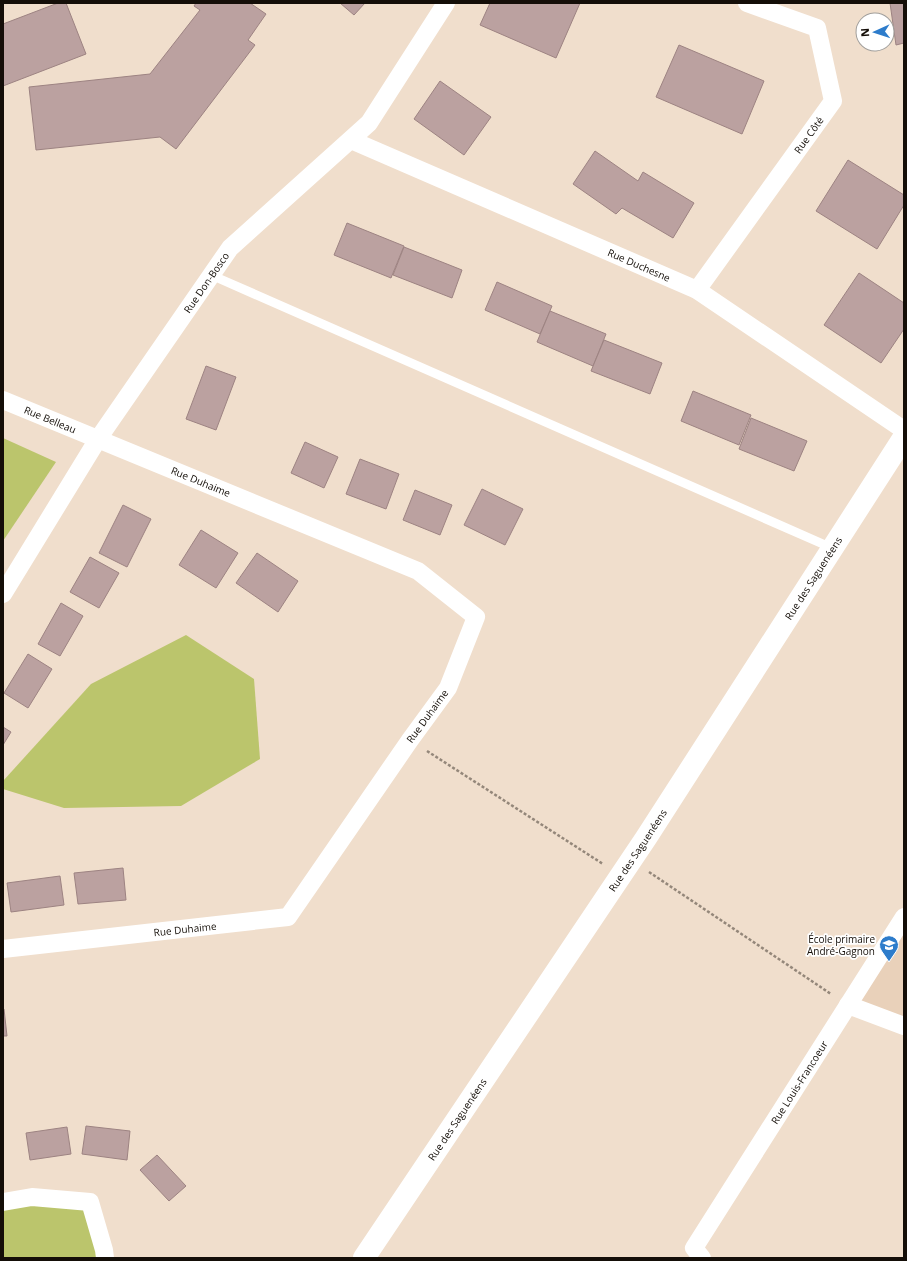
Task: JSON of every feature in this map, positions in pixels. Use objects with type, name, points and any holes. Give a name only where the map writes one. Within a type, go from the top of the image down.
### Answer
[{"type":"street","name":"Rue Don-Bosco","points":[[3,594],[98,440],[230,248],[369,123],[446,3]]},
{"type":"street","name":"Rue Côté","points":[[697,290],[833,101],[817,28],[747,3]]},
{"type":"street","name":"Rue Duchesne","points":[[351,140],[697,290],[904,430]]},
{"type":"street","name":"Rue Belleau","points":[[3,400],[98,440]]},
{"type":"street","name":"Rue des Saguenéens","points":[[364,1258],[626,868],[904,437]]},
{"type":"street","name":"Rue Duhaime","points":[[3,949],[288,917],[410,740],[448,688],[476,617],[418,571],[98,440]]},
{"type":"street","name":"Rue Louis-Francoeur","points":[[698,1253],[848,1005],[904,918]]},
{"type":"street","points":[[848,1005],[904,1026]]},
{"type":"street","points":[[3,1202],[32,1196],[90,1202],[105,1258]]},
{"type":"lane","points":[[211,275],[832,548]]},
{"type":"path","points":[[410,740],[626,868],[848,1005]]},
{"type":"shaded area","name":"École primaire André-Gagnon","points":[[904,918],[904,1029],[844,1007]]},
{"type":"green space","points":[[3,438],[56,462],[3,541]]},
{"type":"green space","points":[[186,635],[254,679],[260,759],[181,806],[64,808],[3,789],[3,781],[91,684]]},
{"type":"green space","points":[[3,1202],[90,1202],[105,1258],[3,1258]]},
{"type":"building","points":[[58,3],[66,3],[86,54],[3,86],[3,24]]},
{"type":"building","points":[[196,3],[250,3],[266,14],[248,40],[255,45],[176,149],[160,137],[36,150],[29,87],[150,74],[200,10],[194,6]]},
{"type":"building","points":[[340,3],[365,3],[354,15]]},
{"type":"building","points":[[490,3],[580,3],[556,58],[480,25]]},
{"type":"building","points":[[890,3],[904,3],[904,43],[896,45],[895,12],[891,12]]},
{"type":"building","points":[[679,45],[764,81],[742,134],[656,97]]},
{"type":"building","points":[[440,81],[491,117],[464,155],[414,119]]},
{"type":"building","points":[[595,151],[638,181],[643,172],[694,203],[673,238],[622,208],[616,214],[573,184]]},
{"type":"building","points":[[848,160],[904,195],[904,205],[877,249],[816,211]]},
{"type":"building","points":[[347,223],[404,246],[391,278],[334,255]]},
{"type":"building","points":[[404,247],[462,270],[452,298],[393,275]]},
{"type":"building","points":[[859,273],[904,303],[904,329],[881,363],[824,325]]},
{"type":"building","points":[[497,282],[552,306],[540,334],[485,310]]},
{"type":"building","points":[[550,311],[606,334],[593,366],[537,342]]},
{"type":"building","points":[[604,340],[662,363],[650,394],[591,371]]},
{"type":"building","points":[[206,366],[236,377],[216,430],[186,419]]},
{"type":"building","points":[[693,391],[751,415],[739,445],[681,421]]},
{"type":"building","points":[[751,418],[807,441],[794,471],[739,449]]},
{"type":"building","points":[[305,442],[338,457],[324,488],[291,473]]},
{"type":"building","points":[[360,459],[399,474],[386,509],[346,494]]},
{"type":"building","points":[[482,489],[523,509],[505,545],[464,525]]},
{"type":"building","points":[[415,490],[452,505],[440,535],[403,520]]},
{"type":"building","points":[[123,505],[151,519],[127,567],[99,553]]},
{"type":"building","points":[[201,530],[238,553],[216,588],[179,565]]},
{"type":"building","points":[[257,553],[298,581],[278,612],[236,583]]},
{"type":"building","points":[[90,557],[119,573],[99,608],[70,592]]},
{"type":"building","points":[[61,603],[83,616],[60,656],[38,644]]},
{"type":"building","points":[[28,654],[52,669],[28,708],[4,693]]},
{"type":"building","points":[[3,727],[11,732],[3,745]]},
{"type":"building","points":[[123,868],[126,900],[78,904],[74,873]]},
{"type":"building","points":[[60,876],[64,905],[11,912],[7,883]]},
{"type":"building","points":[[4,1009],[7,1036],[3,1036]]},
{"type":"building","points":[[86,1126],[130,1131],[127,1160],[82,1154]]},
{"type":"building","points":[[67,1127],[71,1154],[30,1160],[26,1133]]},
{"type":"building","points":[[157,1155],[186,1186],[169,1201],[140,1170]]},
{"type":"place","name":"École primaire André-Gagnon","points":[[889,962]]}]
